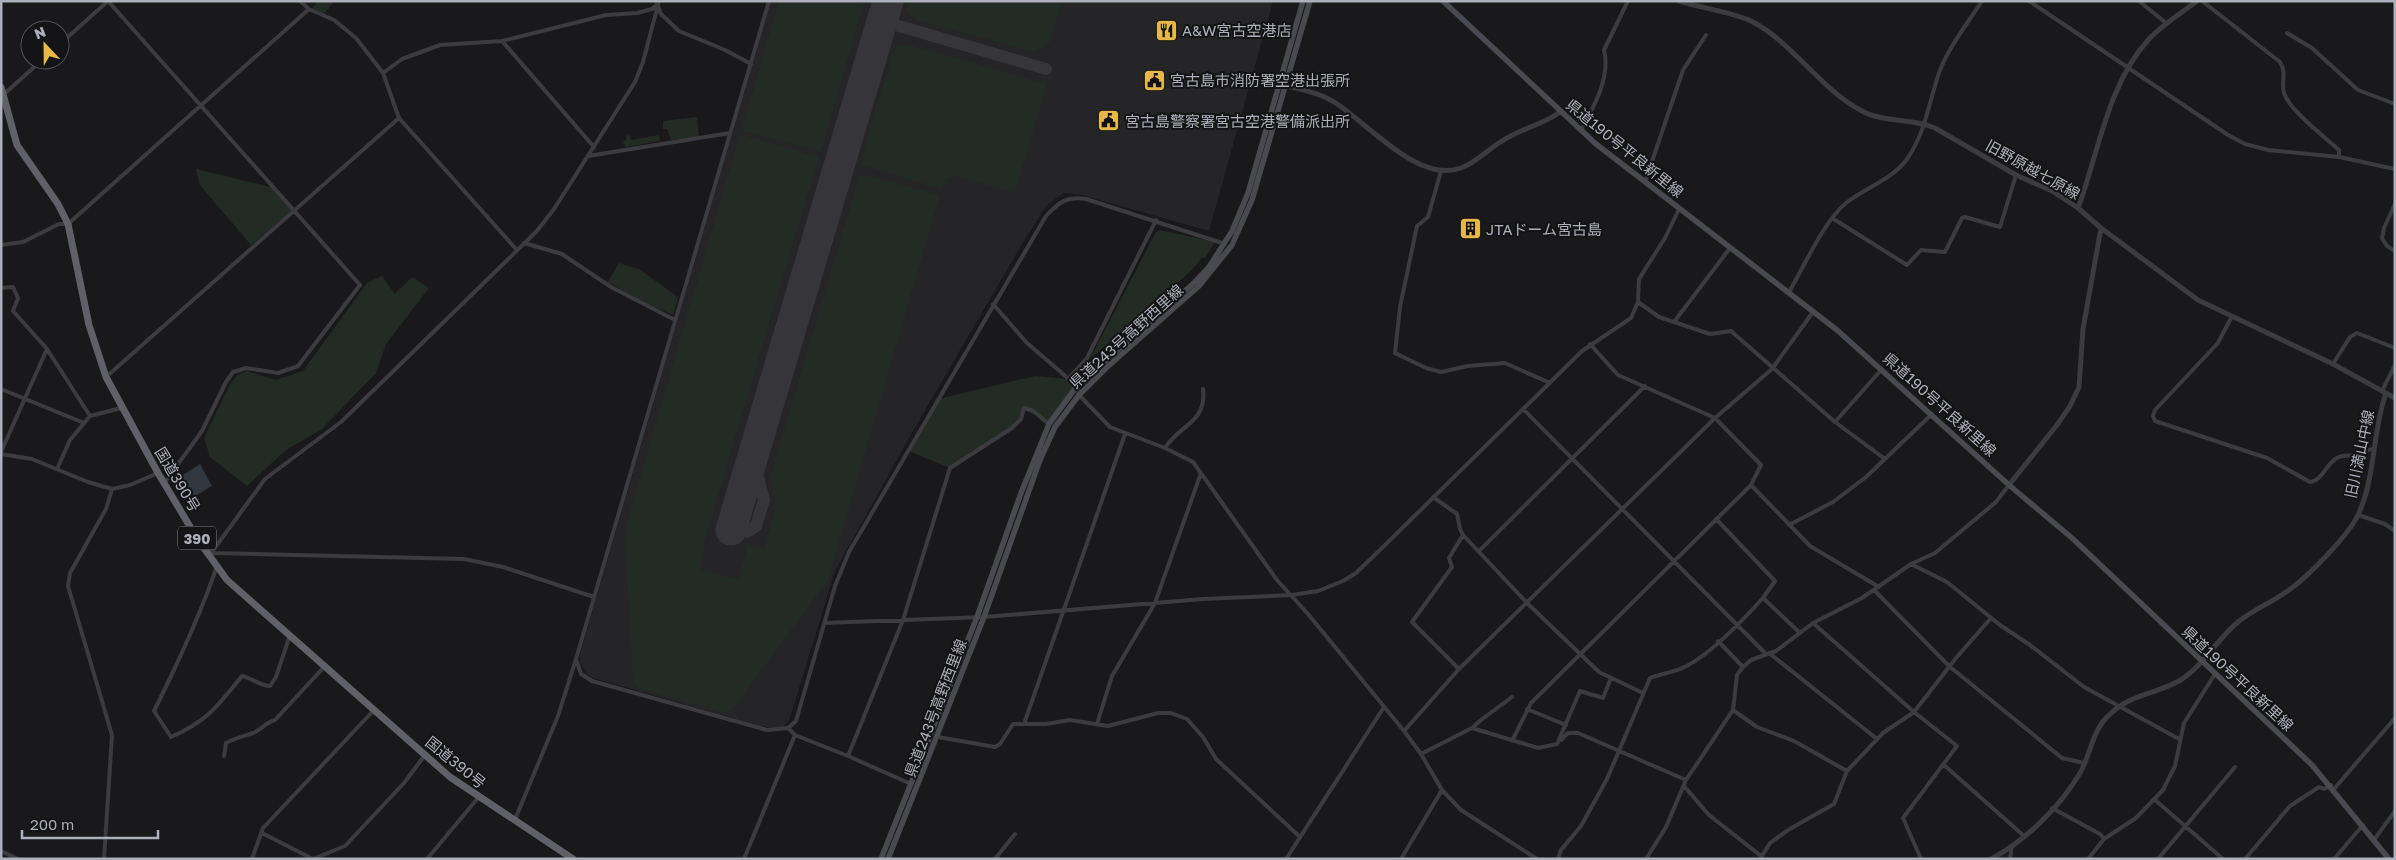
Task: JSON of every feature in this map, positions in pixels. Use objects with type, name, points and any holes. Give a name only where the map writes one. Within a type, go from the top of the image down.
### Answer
[{"type":"highway","name":"国道390号","points":[[2,91],[17,145],[58,204],[68,224],[89,325],[106,377],[121,408],[158,473],[209,556],[227,580],[425,755],[478,798],[517,821],[572,859]]},
{"type":"main road","name":"県道243号高野西里線","points":[[881,859],[938,737],[981,617],[1024,485],[1049,424],[1077,386],[1195,282],[1225,244],[1240,216],[1248,193],[1303,1]]},
{"type":"main road","name":"県道243号高野西里線","points":[[888,859],[914,786],[1047,444],[1061,418],[1079,395],[1106,368],[1199,286],[1224,257],[1246,216],[1287,86],[1310,1]]},
{"type":"main road","name":"県道190号平良新里線","points":[[1443,1],[1581,130],[1644,183],[1789,292],[1882,369],[2009,485],[2072,538],[2312,765],[2333,787],[2389,859]]},
{"type":"street","points":[[70,35],[108,1],[358,283],[359,288],[295,369],[271,374],[246,368],[233,372],[226,382],[202,431],[165,482]]},
{"type":"street","points":[[300,1],[310,9],[334,20],[356,38],[383,73],[400,118],[517,250]]},
{"type":"street","points":[[517,821],[516,816],[558,716],[576,659],[769,1]]},
{"type":"street","points":[[1581,130],[1606,71],[1607,61],[1604,50],[1628,1]]},
{"type":"street","name":"旧野原越七原線","points":[[1679,1],[1752,21],[1774,36],[1843,99],[1862,111],[1878,118],[1924,123],[2016,175],[2052,191],[2078,208],[2101,228],[2198,300],[2333,364],[2395,398]]},
{"type":"street","points":[[1789,292],[1821,238],[1828,219],[1832,218],[1845,204],[1901,166],[1915,147],[1940,72],[1982,1]]},
{"type":"street","points":[[2029,1],[2228,135],[2245,144],[2284,153],[2339,157],[2395,169]]},
{"type":"street","points":[[2139,1],[2166,22]]},
{"type":"street","points":[[2078,208],[2092,168],[2104,123],[2129,68],[2148,40],[2166,22],[2196,1]]},
{"type":"street","points":[[2202,1],[2280,62],[2285,73],[2284,92],[2287,99],[2306,121],[2339,150],[2339,157]]},
{"type":"street","points":[[383,73],[402,59],[440,45],[502,41],[606,15],[637,13],[652,9],[658,2]]},
{"type":"street","points":[[658,2],[661,14],[679,31],[725,50],[750,64]]},
{"type":"street","points":[[209,556],[265,479],[341,422],[546,220],[594,147],[640,71],[658,2]]},
{"type":"street","points":[[1,245],[23,242],[58,224],[68,224],[310,9]]},
{"type":"street","points":[[2287,33],[2312,48],[2358,90],[2395,104]]},
{"type":"street","points":[[1644,183],[1683,70],[1706,35]]},
{"type":"street","points":[[502,41],[594,147]]},
{"type":"street","points":[[2,91],[29,70]]},
{"type":"street","points":[[1287,86],[1316,93],[1333,101],[1412,160],[1431,170],[1441,171],[1462,168],[1510,136],[1551,119],[1560,112]]},
{"type":"street","points":[[106,377],[400,118]]},
{"type":"street","points":[[588,156],[730,133]]},
{"type":"street","points":[[1441,171],[1428,218],[1417,226],[1400,307],[1395,353],[1426,368],[1441,372],[1468,366],[1505,362],[1550,383]]},
{"type":"street","points":[[1832,218],[1907,265],[1921,250],[1945,252],[1962,218],[1966,217],[2000,227],[2016,175]]},
{"type":"street","points":[[576,659],[581,674],[592,681],[767,730],[788,728],[796,721],[835,586],[849,552],[993,304],[1042,223],[1058,203],[1071,198],[1086,199],[1156,220],[1225,244]]},
{"type":"street","points":[[2395,204],[2384,228],[2382,238],[2387,246],[2395,251]]},
{"type":"street","points":[[824,623],[981,617],[1249,596],[1292,595],[1328,587],[1356,573],[1590,344],[1631,318],[1638,302],[1640,279],[1665,238],[1679,208]]},
{"type":"street","points":[[1068,379],[1087,358],[1156,220]]},
{"type":"street","points":[[1646,859],[1666,827],[1686,780],[1733,710],[1736,680],[1743,667],[1750,660],[1786,645],[1814,622],[1874,590],[1911,564],[1935,553],[1951,542],[1996,502],[2070,406],[2079,387],[2083,329],[2101,228]]},
{"type":"street","points":[[524,243],[562,254],[611,287],[675,320]]},
{"type":"street","points":[[1674,322],[1730,248]]},
{"type":"street","points":[[1,288],[13,287],[18,298],[13,311],[47,349],[90,416]]},
{"type":"street","points":[[1638,302],[1658,317],[1710,334],[1731,331],[1834,422],[1885,459]]},
{"type":"street","points":[[993,304],[1027,343],[1077,386],[1079,395],[1110,427],[1186,457],[1201,473],[1249,542],[1404,731],[1421,754],[1442,790],[1461,810],[1536,859]]},
{"type":"street","points":[[1404,731],[1460,669],[1528,604],[1622,509],[1715,418],[1772,368],[1813,312]]},
{"type":"street","points":[[2232,316],[2218,343],[2155,410],[2153,416],[2155,421],[2267,458],[2310,482],[2318,479],[2335,458],[2344,455],[2361,456],[2368,450],[2373,449]]},
{"type":"street","points":[[2333,364],[2350,337],[2357,333],[2395,348]]},
{"type":"street","points":[[1513,739],[1528,709],[1580,652],[1751,486],[1760,465],[1715,418],[1618,375],[1590,344]]},
{"type":"street","points":[[47,349],[1,453],[19,456],[112,489],[130,485],[158,473]]},
{"type":"street","points":[[2384,392],[2395,365]]},
{"type":"street","points":[[1834,422],[1882,369]]},
{"type":"street","points":[[1480,550],[1645,386]]},
{"type":"street","points":[[1,389],[84,422]]},
{"type":"street","points":[[1165,448],[1201,412],[1205,399],[1204,389]]},
{"type":"street","name":"旧川満山中線","points":[[1990,859],[2012,846],[2024,836],[2069,789],[2084,763],[2100,727],[2117,707],[2131,698],[2179,680],[2238,622],[2286,593],[2308,575],[2347,532],[2358,515],[2366,488],[2384,392]]},
{"type":"street","points":[[57,469],[70,440],[90,416],[121,408]]},
{"type":"street","points":[[848,756],[903,620],[950,468],[1012,428],[1021,419],[1024,408],[1033,411],[1049,424]]},
{"type":"street","points":[[1523,409],[1767,654],[1877,739]]},
{"type":"street","points":[[1789,525],[1833,502],[1866,477],[1932,414]]},
{"type":"street","points":[[1024,724],[1125,434]]},
{"type":"street","points":[[1097,724],[1112,676],[1155,603],[1196,482],[1201,473]]},
{"type":"street","points":[[1751,486],[1810,546],[1879,587]]},
{"type":"street","points":[[104,859],[112,735],[68,586],[70,573],[106,509],[112,489]]},
{"type":"street","points":[[1433,497],[1457,514],[1460,530],[1463,535],[1480,550],[1528,604],[1599,672],[1643,693]]},
{"type":"street","points":[[2358,515],[2385,524],[2395,531]]},
{"type":"street","points":[[1558,859],[1561,850],[1589,813],[1620,751],[1650,678],[1680,669],[1692,663],[1737,624],[1763,598],[1775,581],[1716,519]]},
{"type":"street","points":[[1460,669],[1412,622],[1452,567],[1449,558],[1463,535]]},
{"type":"street","points":[[209,556],[216,552],[464,559],[503,567],[594,597]]},
{"type":"street","points":[[1911,564],[1947,582],[1991,618],[2084,687],[2117,707],[2179,739]]},
{"type":"street","points":[[217,566],[206,600],[154,711],[171,737],[186,730],[212,713],[242,676],[249,677],[264,686],[270,686],[276,677],[290,636]]},
{"type":"street","points":[[1874,590],[1950,666],[2062,758],[2084,763]]},
{"type":"street","points":[[1763,598],[1800,633]]},
{"type":"street","points":[[1684,786],[1709,815],[1761,858],[1770,843],[1788,830],[1834,804],[1847,771],[1894,724],[1914,712],[1991,618]]},
{"type":"street","points":[[1814,622],[1914,712],[1957,746],[1903,818],[1921,859]]},
{"type":"street","points":[[1718,641],[1743,667]]},
{"type":"street","points":[[224,756],[226,744],[243,734],[254,732],[268,722],[275,720],[324,666]]},
{"type":"street","points":[[2088,859],[2104,839],[2136,818],[2163,790],[2175,766],[2179,739],[2184,723],[2215,674]]},
{"type":"street","points":[[1557,744],[1580,691],[1603,698],[1611,678]]},
{"type":"street","points":[[1421,754],[1472,728],[1512,697]]},
{"type":"street","points":[[1286,859],[1384,707]]},
{"type":"street","points":[[1528,709],[1566,725]]},
{"type":"street","points":[[252,859],[263,828],[374,710]]},
{"type":"street","points":[[1733,710],[1757,727],[1794,741],[1847,771]]},
{"type":"street","points":[[938,737],[995,747],[1000,744],[1013,724],[1046,724],[1070,720],[1108,726],[1158,713],[1172,713],[1187,719],[1203,737],[1216,760],[1300,837]]},
{"type":"street","points":[[2246,859],[2290,806],[2319,787],[2324,789],[2333,787],[2395,718]]},
{"type":"street","points":[[788,728],[796,735],[914,786]]},
{"type":"street","points":[[1472,728],[1538,748],[1557,744],[1568,733],[1578,733],[1686,780]]},
{"type":"street","points":[[744,859],[796,735]]},
{"type":"street","points":[[262,833],[313,859],[345,846],[404,783],[425,755]]},
{"type":"street","points":[[1944,765],[2024,836]]},
{"type":"street","points":[[2158,859],[2235,767]]},
{"type":"street","points":[[1401,859],[1442,790]]},
{"type":"street","points":[[427,859],[478,798]]},
{"type":"street","points":[[2154,799],[2223,859]]},
{"type":"street","points":[[2052,808],[2100,834],[2104,839]]},
{"type":"street","points":[[2374,840],[2395,811]]},
{"type":"street","points":[[2334,859],[2363,826]]},
{"type":"street","points":[[995,859],[1015,834]]},
{"type":"street","points":[[2010,859],[2012,846]]},
{"type":"street","points":[[1,851],[18,859]]},
{"type":"shaded area","points":[[313,1],[330,1],[333,3],[324,14],[313,8],[316,3]]},
{"type":"shaded area","points":[[771,1],[1273,1],[1209,231],[1082,195],[1064,193],[1047,205],[1022,244],[913,431],[835,571],[789,721],[782,727],[775,728],[760,726],[593,678],[586,674],[580,661],[580,654]]},
{"type":"shaded area","points":[[779,1],[865,1],[821,151],[744,131],[742,128]]},
{"type":"shaded area","points":[[909,1],[1062,1],[1050,42],[1035,52],[916,20],[906,11]]},
{"type":"shaded area","points":[[909,45],[1047,84],[1015,193],[956,176],[946,179],[942,189],[862,165],[862,156],[893,52],[898,46]]},
{"type":"shaded area","points":[[697,117],[699,137],[671,140],[667,129],[663,129],[663,121]]},
{"type":"shaded area","points":[[740,134],[819,157],[703,546],[705,548],[700,569],[738,580],[748,545],[764,550],[776,504],[770,476],[860,174],[940,195],[828,580],[732,710],[724,713],[640,689],[633,681],[625,542],[627,522]]},
{"type":"shaded area","points":[[630,135],[631,140],[659,135],[660,141],[625,147],[623,141],[626,140],[626,136]]},
{"type":"shaded area","points":[[196,169],[271,187],[292,210],[251,245],[200,185]]},
{"type":"shaded area","points":[[1160,230],[1215,242],[1205,258],[1202,258],[1191,271],[1090,359],[1156,232]]},
{"type":"shaded area","points":[[619,263],[639,269],[678,297],[673,315],[637,299],[608,282]]},
{"type":"shaded area","points":[[382,276],[395,294],[412,277],[429,288],[386,344],[376,373],[321,430],[286,450],[247,486],[210,457],[204,438],[230,384],[237,375],[247,371],[276,380],[303,371],[367,283]]},
{"type":"shaded area","points":[[1035,376],[1068,379],[1077,386],[1049,424],[1033,411],[1024,409],[1021,419],[1012,428],[950,468],[909,451],[938,399]]},
{"type":"shaded area","points":[[200,464],[212,486],[194,497],[181,476]]},
{"type":"taxiway","points":[[882,21],[1046,69]]},
{"type":"taxiway","points":[[735,518],[738,529],[747,532],[756,526],[764,500],[753,458]]},
{"type":"runway","points":[[731,530],[888,1]]},
{"type":"place","name":"A&W宮古空港店","points":[[1166,30]]},
{"type":"place","name":"宮古島市消防署空港出張所","points":[[1154,80]]},
{"type":"place","name":"宮古島警察署宮古空港警備派出所","points":[[1109,121]]},
{"type":"place","name":"JTAドーム宮古島","points":[[1470,229]]}]
